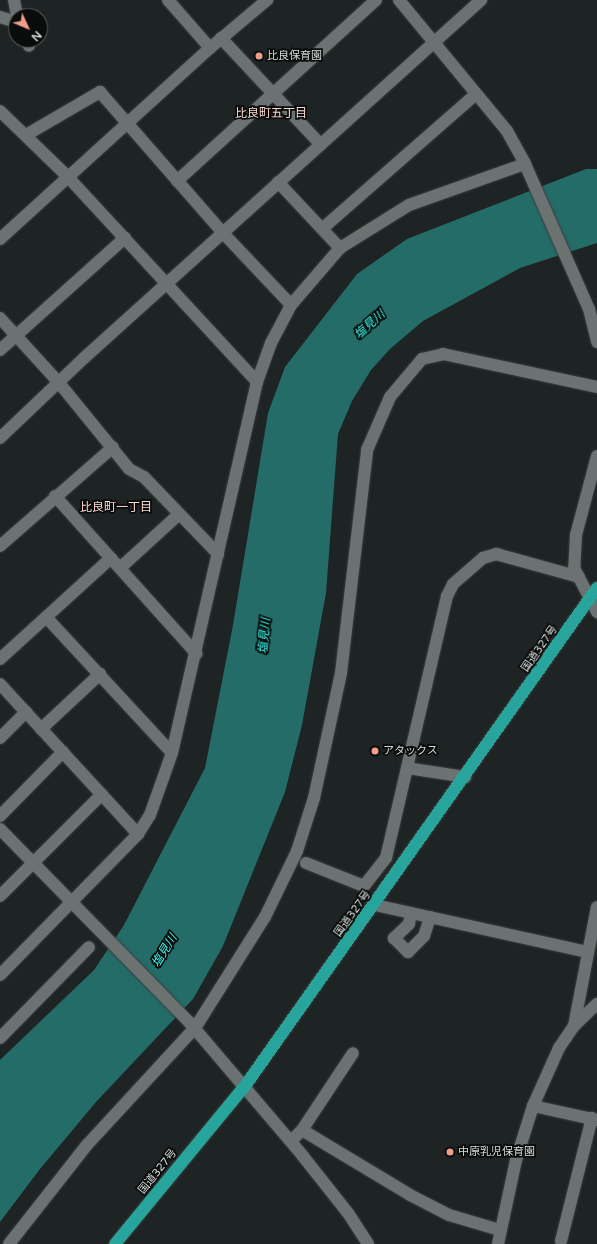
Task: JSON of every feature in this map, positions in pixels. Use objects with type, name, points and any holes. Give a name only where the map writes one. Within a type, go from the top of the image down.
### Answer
[{"type":"highway","name":"国道327号","points":[[116,1244],[245,1086],[375,905],[591,599],[597,588]]},
{"type":"street","points":[[168,0],[210,48]]},
{"type":"street","points":[[0,239],[221,38],[267,0]]},
{"type":"street","points":[[177,181],[376,0]]},
{"type":"street","points":[[399,0],[506,131],[525,164],[589,309],[597,342]]},
{"type":"street","points":[[0,438],[60,384],[84,358],[168,285],[278,182],[481,0]]},
{"type":"street","points":[[221,38],[321,145]]},
{"type":"street","points":[[26,135],[100,92],[223,233],[291,305]]},
{"type":"street","points":[[323,228],[476,94]]},
{"type":"street","points":[[2,117],[26,135],[68,177],[257,382]]},
{"type":"street","points":[[0,975],[138,834],[150,815],[172,753],[196,654],[257,382],[271,343],[291,305],[340,248],[409,205],[525,164]]},
{"type":"street","points":[[278,182],[323,228],[340,248]]},
{"type":"street","points":[[0,350],[125,238]]},
{"type":"street","points":[[0,318],[60,384],[113,447],[129,469],[144,478],[178,515],[218,554]]},
{"type":"street","points":[[9,1244],[86,1146],[192,1025],[265,917],[297,851],[314,798],[341,673],[367,450],[390,397],[422,359],[443,354],[597,387]]},
{"type":"street","points":[[0,546],[54,496],[113,447]]},
{"type":"street","points":[[597,456],[576,535],[574,568],[597,612]]},
{"type":"street","points":[[54,496],[196,654]]},
{"type":"street","points":[[120,568],[178,515]]},
{"type":"street","points":[[306,863],[364,886],[386,858],[447,596],[453,584],[483,558],[496,554],[579,577]]},
{"type":"street","points":[[0,659],[111,558]]},
{"type":"street","points":[[46,617],[172,753]]},
{"type":"street","points":[[41,729],[100,674]]},
{"type":"street","points":[[0,684],[138,834]]},
{"type":"street","points":[[0,738],[26,712]]},
{"type":"street","points":[[0,816],[63,752]]},
{"type":"street","points":[[407,768],[465,777]]},
{"type":"street","points":[[0,896],[102,794]]},
{"type":"street","points":[[0,829],[72,902],[104,932],[192,1025],[291,1142],[348,1213],[368,1244]]},
{"type":"street","points":[[375,905],[586,952]]},
{"type":"street","points":[[574,1026],[586,952],[597,907]]},
{"type":"street","points":[[411,913],[409,924],[394,938],[408,952],[424,936],[430,917]]},
{"type":"street","points":[[0,1038],[89,947]]},
{"type":"street","points":[[498,1244],[516,1160],[533,1106],[559,1048],[574,1026],[597,1004]]},
{"type":"street","points":[[291,1142],[302,1130],[353,1053]]},
{"type":"street","points":[[533,1106],[594,1119],[561,1241]]},
{"type":"street","points":[[302,1130],[449,1215],[500,1230]]},
{"type":"water","name":"塩見川","points":[[586,169],[597,169],[597,243],[520,268],[423,321],[390,349],[371,370],[352,401],[338,434],[326,593],[302,725],[285,792],[223,946],[193,999],[96,1102],[40,1169],[0,1222],[0,1060],[94,970],[124,925],[205,768],[233,625],[268,413],[285,367],[357,274],[407,239]]},
{"type":"place","name":"比良保育園","points":[[259,56]]},
{"type":"place","name":"アタックス","points":[[375,751]]},
{"type":"place","name":"中原乳児保育園","points":[[450,1152]]},
{"type":"district","name":"比良町五丁目","points":[[271,114]]},
{"type":"district","name":"比良町一丁目","points":[[116,508]]}]
